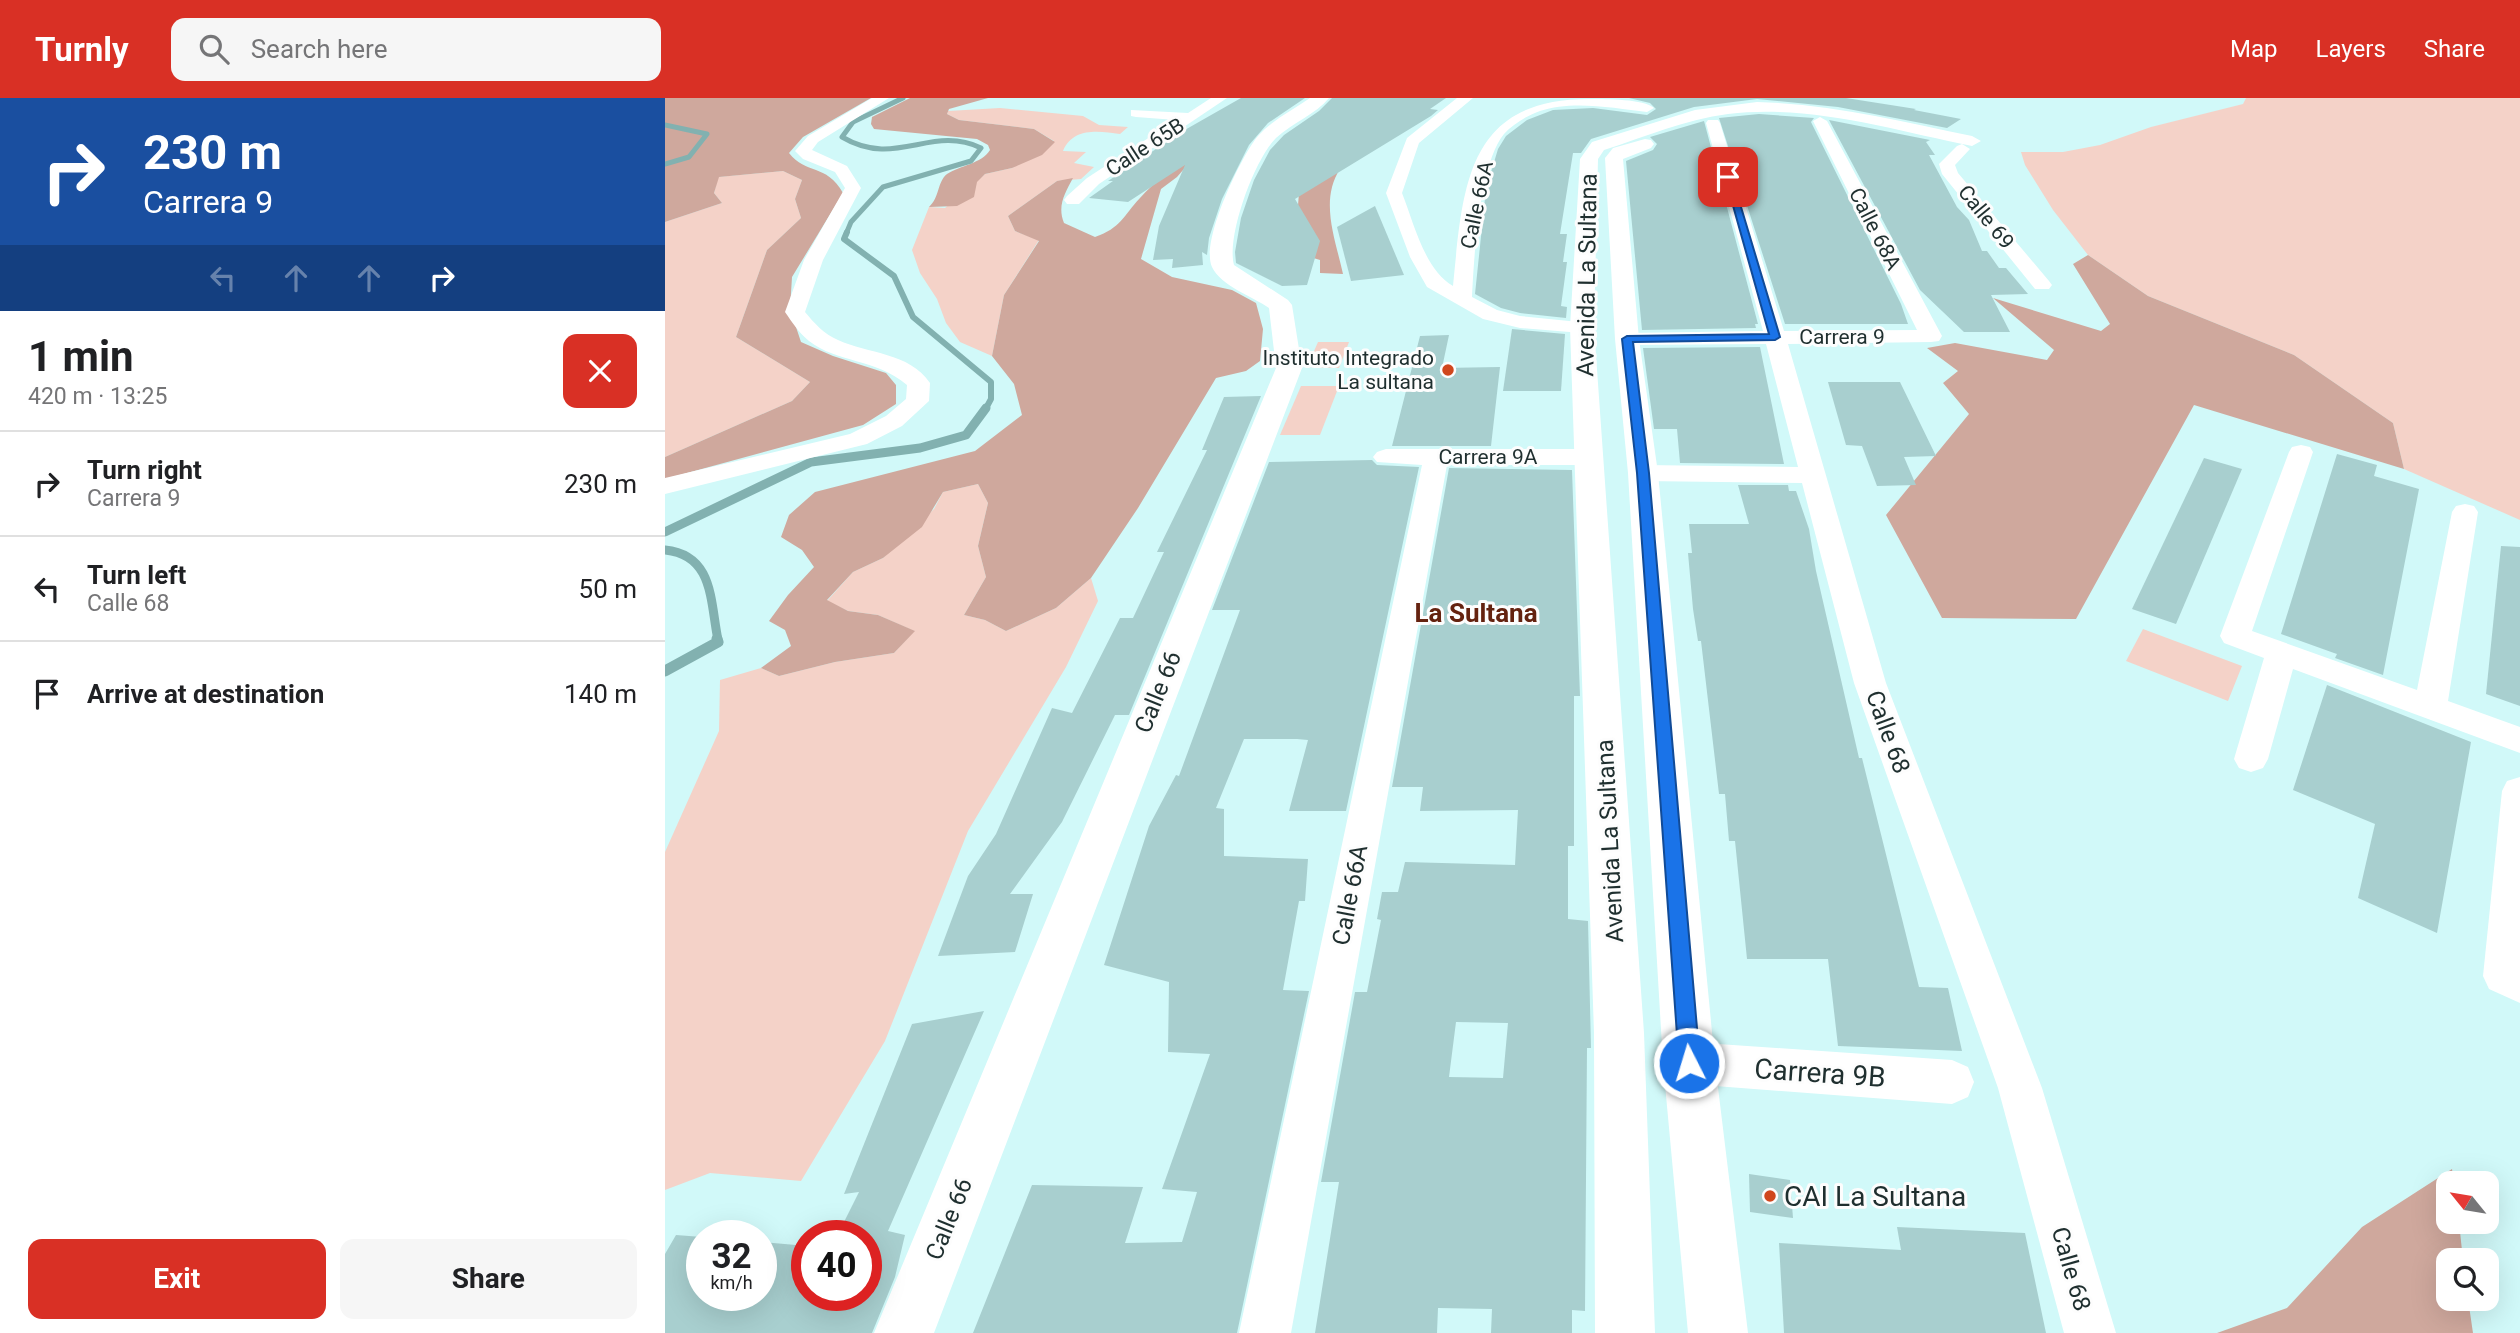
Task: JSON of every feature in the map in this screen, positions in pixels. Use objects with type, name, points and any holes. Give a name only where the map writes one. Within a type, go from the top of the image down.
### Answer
[{"type":"street","points":[[665,486],[858,439],[894,422],[917,401],[919,383],[897,366],[835,348],[806,330],[796,312],[799,295],[828,231],[851,197],[853,188],[841,169],[803,151],[813,139],[882,98]]},
{"type":"street","points":[[1163,98],[1131,116],[1190,117]]},
{"type":"street","name":"Calle 65B","points":[[1073,200],[1093,181],[1220,98]]},
{"type":"street","name":"Calle 66","points":[[904,1333],[1289,368],[1280,304],[1234,277],[1223,266],[1221,257],[1234,200],[1260,145],[1321,98]]},
{"type":"street","points":[[1467,98],[1412,142],[1395,193],[1419,257],[1434,283],[1490,315],[1520,323],[1582,327]]},
{"type":"street","points":[[1609,149],[1620,124],[1664,98]]},
{"type":"street","name":"Calle 66A","points":[[1462,300],[1464,267],[1479,177],[1495,136],[1534,108],[1595,101],[1647,108]]},
{"type":"street","name":"Avenida La Sultana","points":[[1609,149],[1733,117],[1769,114],[1820,121],[1962,149],[1972,141],[1811,110],[1761,106],[1707,113],[1609,149],[1589,159],[1582,327],[1619,1033],[1625,1333]]},
{"type":"street","name":"Calle 68A","points":[[1820,121],[1931,336]]},
{"type":"street","name":"Calle 68","points":[[1713,123],[1870,683],[2020,1088],[2090,1333]]},
{"type":"street","name":"Avenida La Sultana","points":[[1609,149],[1614,158],[1627,339],[1643,473],[1689,1063],[1718,1333]]},
{"type":"street","name":"Calle 69","points":[[1962,149],[1947,164],[1950,174],[2042,285]]},
{"type":"street","name":"Carrera 9","points":[[1627,339],[1931,336]]},
{"type":"street","points":[[2301,452],[2235,636],[2520,740]]},
{"type":"street","name":"Carrera 9A","points":[[1386,457],[1590,457]]},
{"type":"street","name":"Calle 66A","points":[[1265,1333],[1436,457]]},
{"type":"street","points":[[1643,473],[1813,475]]},
{"type":"street","points":[[2430,708],[2465,512]]},
{"type":"street","points":[[2251,759],[2281,652]]},
{"type":"street","points":[[2520,791],[2504,976],[2520,984]]},
{"type":"street","name":"Carrera 9B","points":[[1689,1063],[1952,1082]]},
{"type":"shaded area","points":[[665,98],[871,98],[803,137],[789,153],[802,164],[830,177],[843,193],[792,277],[790,309],[801,342],[833,356],[886,373],[896,385],[896,404],[863,425],[665,479],[665,457],[792,401],[810,382],[736,337],[767,250],[801,218],[795,199],[802,180],[783,171],[719,177],[714,193],[722,203],[665,222]]},
{"type":"shaded area","points":[[910,98],[988,98],[949,109],[947,114],[959,120],[1034,129],[1055,142],[1042,155],[1012,168],[985,174],[977,182],[974,197],[957,206],[929,207],[947,174],[976,161],[990,150],[988,145],[977,139],[874,129],[871,124],[872,117]]},
{"type":"shaded area","points":[[2246,98],[2520,98],[2520,520],[2404,469],[2393,423],[2294,355],[2148,296],[2088,255],[2053,210],[2025,165],[2021,152],[2063,152],[2100,145],[2151,127],[2243,104]]},
{"type":"shaded area","points":[[1000,108],[1083,116],[1099,125],[1128,127],[1120,134],[1087,132],[1073,138],[1063,151],[1086,152],[1074,163],[1094,167],[1081,179],[1057,181],[1008,216],[1015,231],[1039,240],[1004,295],[992,356],[960,342],[946,323],[937,299],[920,273],[912,250],[929,207],[945,208],[985,174],[1012,168],[1054,141],[1034,129],[959,120],[947,114],[948,111]]},
{"type":"shaded area","points":[[1190,162],[1177,177],[1161,189],[1141,259],[1172,277],[1232,290],[1256,303],[1263,329],[1260,361],[1246,371],[1216,378],[1138,508],[1091,578],[1056,608],[1006,631],[985,620],[964,615],[986,577],[978,546],[988,503],[978,484],[943,492],[922,527],[883,558],[853,572],[827,600],[848,611],[878,615],[915,631],[894,653],[835,662],[779,676],[761,668],[791,646],[785,630],[769,621],[814,567],[802,550],[781,537],[789,515],[815,492],[975,451],[1022,415],[1014,384],[992,356],[1004,295],[1039,241],[1015,231],[1008,216],[1057,181],[1073,178],[1062,205],[1064,223],[1095,237],[1116,225],[1157,182]]},
{"type":"shaded area","points":[[1340,169],[1334,181],[1330,208],[1333,235],[1343,274],[1320,273],[1320,260],[1307,256],[1297,220],[1299,192]]},
{"type":"shaded area","points":[[783,171],[802,180],[795,199],[801,218],[767,250],[736,337],[810,382],[792,401],[665,457],[665,222],[722,203],[714,193],[718,177]]},
{"type":"shaded area","points":[[2088,255],[2148,296],[2294,355],[2393,423],[2404,469],[2194,405],[2076,619],[1942,618],[1886,515],[1969,414],[1943,383],[1958,371],[1927,348],[1955,343],[2047,360],[2054,350],[1993,298],[2101,331],[2110,324],[2073,264]]},
{"type":"shaded area","points":[[1318,342],[1349,342],[1339,368],[1307,367]]},
{"type":"shaded area","points":[[1301,386],[1339,386],[1320,435],[1280,435]]},
{"type":"shaded area","points":[[978,484],[988,503],[978,546],[986,577],[964,615],[985,620],[1006,631],[1056,608],[1091,578],[1098,601],[1066,667],[968,831],[885,1041],[801,1181],[710,1173],[665,1190],[665,852],[719,731],[720,680],[761,668],[779,676],[835,662],[894,653],[914,631],[878,615],[848,611],[827,601],[853,572],[883,558],[934,509],[943,492]]},
{"type":"shaded area","points":[[2143,629],[2242,666],[2228,701],[2126,661]]},
{"type":"shaded area","points":[[2436,1179],[2436,1234],[2460,1234],[2462,1248],[2436,1248],[2436,1311],[2470,1311],[2473,1333],[2217,1333],[2287,1308],[2362,1227]]},
{"type":"building","points":[[1241,98],[1305,98],[1268,123],[1249,145],[1222,199],[1209,238],[1207,255],[1202,252],[1203,265],[1172,268],[1173,259],[1153,260],[1159,226],[1185,165],[1128,202],[1089,198],[1113,181],[1108,181],[1183,131]]},
{"type":"building","points":[[1332,98],[1446,98],[1430,109],[1438,110],[1431,116],[1295,199],[1320,241],[1307,285],[1282,286],[1236,263],[1235,252],[1241,218],[1254,180],[1270,150],[1284,135],[1319,111]]},
{"type":"building","points":[[1629,98],[1846,98],[1961,119],[1947,128],[1838,107],[1757,99],[1694,107],[1591,139],[1581,153],[1573,153],[1560,234],[1567,234],[1563,262],[1567,262],[1561,306],[1567,307],[1566,318],[1501,308],[1475,294],[1486,189],[1498,149],[1506,136],[1527,120],[1553,110],[1593,108],[1647,115],[1656,109],[1650,103]]},
{"type":"building","points":[[1759,114],[1814,118],[1811,122],[1901,304],[1908,324],[1785,324],[1719,118]]},
{"type":"building","points":[[1829,120],[1930,140],[1926,142],[1935,155],[1929,155],[1957,207],[1969,220],[1982,251],[1987,251],[1999,268],[2006,268],[2028,294],[1991,295],[2010,332],[1964,332],[1920,290]]},
{"type":"building","points":[[1704,121],[1758,324],[1755,324],[1756,328],[1642,330],[1626,161],[1653,150],[1657,144],[1650,137]]},
{"type":"building","points":[[1375,206],[1404,275],[1351,281],[1337,227]]},
{"type":"building","points":[[1512,329],[1565,334],[1561,391],[1503,391]]},
{"type":"building","points":[[1449,335],[1442,368],[1500,367],[1491,446],[1392,446],[1420,336]]},
{"type":"building","points":[[1760,347],[1784,464],[1680,463],[1677,429],[1654,429],[1643,348]]},
{"type":"building","points":[[1828,382],[1900,382],[1936,456],[1904,457],[1916,485],[1877,486],[1862,446],[1846,445]]},
{"type":"building","points":[[1261,396],[1129,715],[1115,715],[1062,822],[1010,894],[1033,894],[1015,952],[938,956],[968,876],[996,834],[1052,708],[1072,713],[1120,618],[1133,618],[1164,552],[1157,552],[1207,450],[1202,450],[1224,397]]},
{"type":"building","points":[[2337,454],[2377,465],[2374,476],[2419,489],[2383,675],[2335,658],[2337,654],[2281,634]]},
{"type":"building","points":[[2204,458],[2242,469],[2176,624],[2132,609]]},
{"type":"building","points":[[1372,460],[1377,465],[1419,467],[1346,811],[1289,811],[1308,740],[1297,739],[1244,739],[1216,808],[1224,809],[1224,856],[1308,859],[1305,901],[1299,901],[1283,990],[1309,991],[1237,1333],[973,1333],[1032,1185],[1143,1187],[1125,1243],[1182,1242],[1197,1192],[1162,1189],[1210,1054],[1168,1052],[1169,982],[1104,965],[1149,826],[1176,775],[1179,776],[1240,610],[1212,610],[1269,462]]},
{"type":"building","points":[[1449,468],[1572,470],[1580,696],[1574,696],[1574,846],[1568,846],[1568,919],[1588,921],[1591,1048],[1587,1048],[1585,1311],[1572,1310],[1572,1333],[1491,1333],[1492,1309],[1438,1308],[1437,1333],[1315,1333],[1339,1182],[1321,1182],[1355,992],[1367,992],[1381,920],[1377,919],[1382,892],[1398,892],[1405,862],[1515,865],[1518,810],[1420,811],[1423,787],[1392,787]],"holes":[[[1456,1022],[1508,1023],[1503,1078],[1449,1077]]]},
{"type":"building","points":[[1738,485],[1788,485],[1789,491],[1796,491],[1809,529],[1816,571],[1859,758],[1862,758],[1919,987],[1948,988],[1962,1051],[1838,1046],[1828,959],[1747,959],[1735,841],[1729,841],[1725,794],[1719,794],[1701,641],[1698,641],[1693,609],[1688,553],[1692,553],[1689,524],[1749,524]]},
{"type":"building","points":[[2501,546],[2520,547],[2520,706],[2486,694]]},
{"type":"building","points":[[2327,685],[2471,742],[2437,933],[2358,898],[2375,824],[2293,790]]},
{"type":"building","points":[[984,1011],[888,1231],[905,1235],[895,1277],[882,1309],[882,1220],[845,1220],[859,1192],[844,1194],[912,1024]]},
{"type":"building","name":"CAI La Sultana","points":[[1749,1174],[1790,1180],[1793,1218],[1750,1212]]},
{"type":"building","points":[[1897,1227],[2025,1233],[2046,1333],[1784,1333],[1779,1243],[1901,1250]]},
{"type":"building","points":[[676,1235],[686,1236],[686,1311],[777,1311],[777,1243],[791,1245],[791,1311],[881,1311],[872,1333],[665,1333],[665,1254]]},
{"type":"waterway","points":[[846,234],[851,222],[883,187],[971,161],[981,148],[963,142],[946,141],[879,149],[861,146],[842,137],[853,122],[903,98]]},
{"type":"waterway","points":[[665,125],[707,134],[689,157],[665,164]]},
{"type":"waterway","points":[[847,232],[844,239],[894,276],[913,317],[991,382],[991,399],[985,410]]},
{"type":"waterway","points":[[665,532],[811,462],[920,448],[966,435],[986,408]]},
{"type":"waterway","points":[[665,550],[681,554],[701,570],[711,596],[718,640]]},
{"type":"waterway","points":[[665,671],[718,642],[717,639]]},
{"type":"place","name":"Instituto Integrado La sultana","points":[[1448,370]]},
{"type":"place","name":"CAI La Sultana","points":[[1770,1196]]},
{"type":"district","name":"La Sultana","points":[[1476,613]]},
{"type":"route","points":[[1689,1063],[1643,473],[1627,339],[1775,337],[1728,177]]}]
